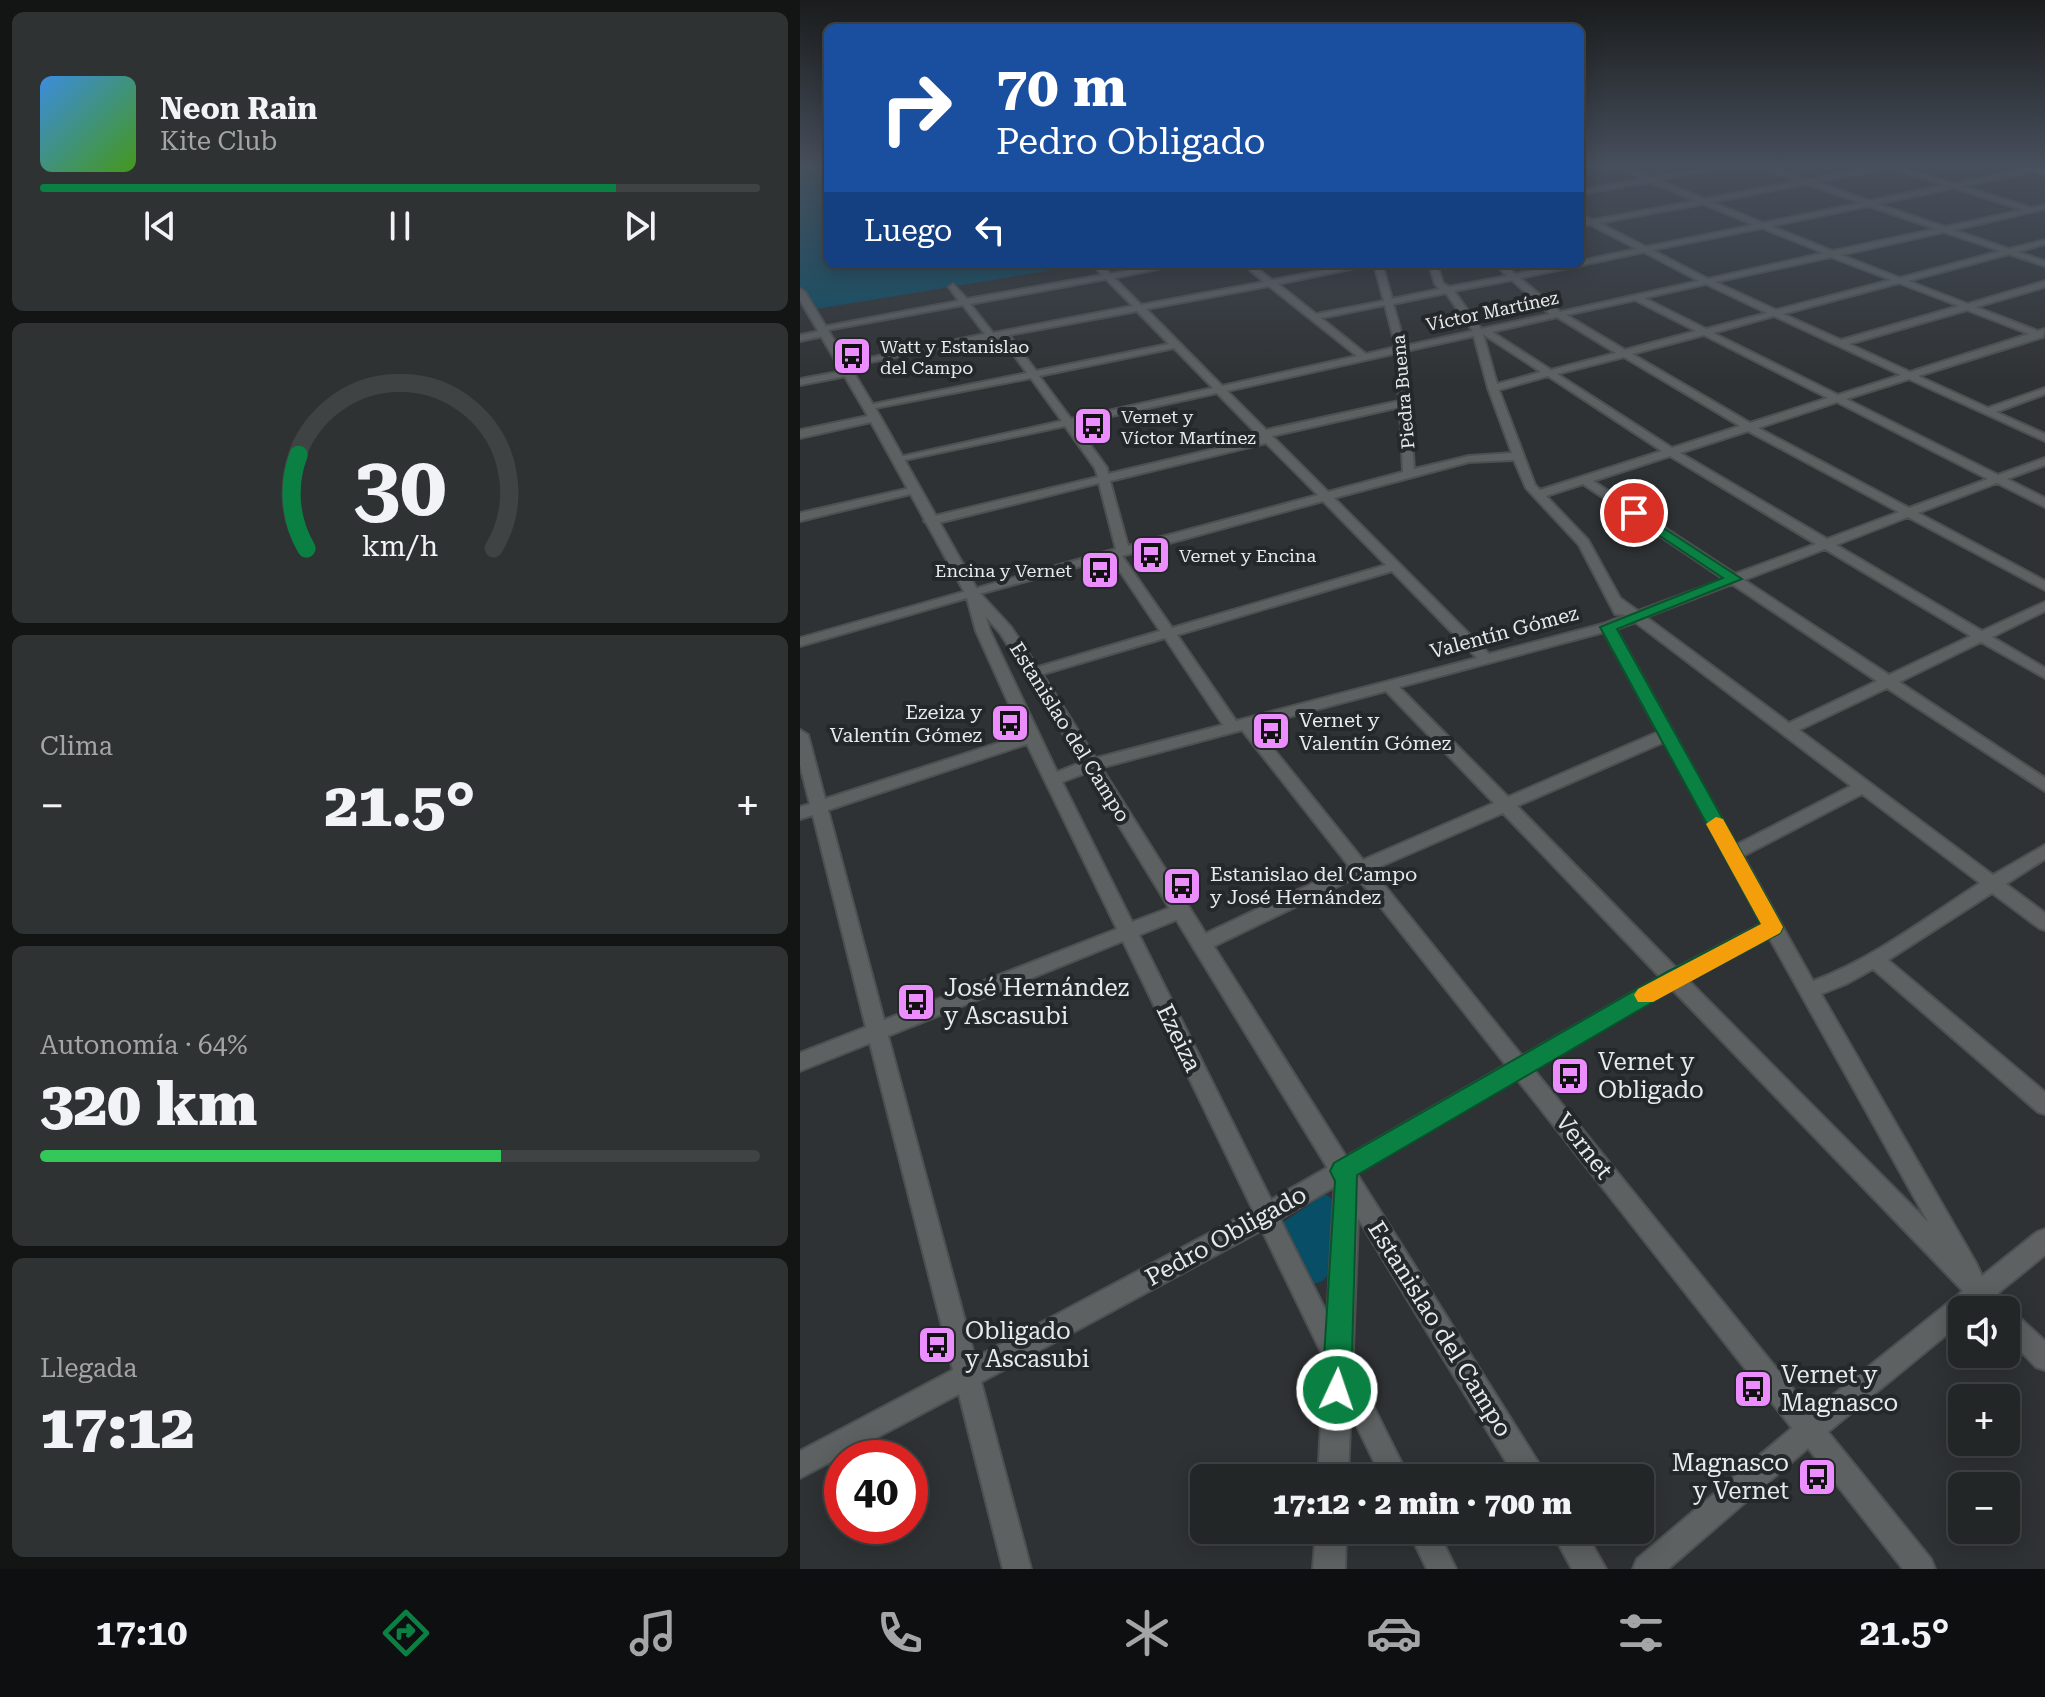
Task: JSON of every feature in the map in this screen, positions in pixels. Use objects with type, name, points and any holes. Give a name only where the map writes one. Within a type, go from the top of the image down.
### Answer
[{"type":"street","points":[[1622,238],[1705,281],[2045,438]]},
{"type":"street","points":[[1584,263],[1703,238]]},
{"type":"street","points":[[1794,238],[2043,334]]},
{"type":"street","name":"Víctor Martínez","points":[[899,460],[1902,238]]},
{"type":"street","points":[[1969,238],[2045,264]]},
{"type":"street","points":[[1493,388],[2045,242]]},
{"type":"street","points":[[1100,268],[1486,659]]},
{"type":"street","points":[[800,338],[824,330],[1154,268]]},
{"type":"street","points":[[1252,268],[1364,357]]},
{"type":"street","points":[[800,382],[846,368],[990,335],[1349,268]]},
{"type":"street","name":"Piedra Buena","points":[[1379,268],[1401,349],[1409,474]]},
{"type":"street","points":[[1434,268],[1439,284],[1482,332],[1671,452],[2045,674]]},
{"type":"street","points":[[1504,268],[1559,315],[1749,427],[2045,586]]},
{"type":"street","points":[[1315,317],[1558,268]]},
{"type":"street","points":[[1842,343],[2045,284]]},
{"type":"street","points":[[953,287],[990,335]]},
{"type":"street","name":"Estanislao del Campo","points":[[802,297],[899,460],[972,593],[1006,630],[1524,1464]]},
{"type":"street","points":[[1635,297],[2045,503]]},
{"type":"street","points":[[1482,332],[1493,388],[1537,495],[1584,543],[1616,601],[1666,735],[1986,1296]]},
{"type":"street","name":"Vernet","points":[[1003,333],[1106,477],[1119,553],[1167,633],[1238,726],[1360,868],[1522,1068],[1921,1569]]},
{"type":"street","points":[[1537,495],[2043,334]]},
{"type":"street","points":[[800,434],[872,413],[1177,345]]},
{"type":"street","points":[[1988,411],[2045,391]]},
{"type":"street","points":[[930,521],[1406,403]]},
{"type":"street","points":[[800,642],[1409,474],[1469,459],[1519,456]]},
{"type":"street","name":"Valentín Gómez","points":[[1054,779],[1091,765],[1623,622],[2045,461]]},
{"type":"street","points":[[1584,480],[2045,786]]},
{"type":"street","points":[[800,517],[915,490]]},
{"type":"street","points":[[1033,673],[1395,566]]},
{"type":"street","name":"Ezeiza","points":[[972,593],[983,631],[1032,737],[1389,1464]]},
{"type":"street","points":[[1789,729],[2045,606]]},
{"type":"street","points":[[1623,622],[1789,729],[2045,923]]},
{"type":"street","points":[[1389,686],[1983,1296]]},
{"type":"street","points":[[800,735],[1017,1569]]},
{"type":"street","points":[[1201,944],[1502,804],[1666,735]]},
{"type":"street","points":[[800,813],[1032,737]]},
{"type":"street","points":[[1733,854],[1864,786]]},
{"type":"street","points":[[1809,990],[1839,979],[1874,959],[2045,851]]},
{"type":"street","points":[[800,1062],[1180,911]]},
{"type":"street","name":"Pedro Obligado","points":[[800,1465],[1345,1176],[1674,978],[1773,927]]},
{"type":"street","points":[[1874,959],[2045,1105]]},
{"type":"street","points":[[1334,1464],[1345,1176]]},
{"type":"street","points":[[1994,1296],[2045,1240]]},
{"type":"street","points":[[1647,1569],[1809,1431],[1948,1331]]},
{"type":"street","points":[[2020,1333],[2045,1358]]},
{"type":"street","points":[[1329,1569],[1330,1544]]},
{"type":"street","points":[[1429,1544],[1442,1569]]},
{"type":"street","points":[[1575,1544],[1590,1569]]},
{"type":"shaded area","points":[[800,238],[824,238],[824,268],[1065,268],[810,310],[800,293]]},
{"type":"shaded area","points":[[1325,1194],[1336,1202],[1332,1269],[1323,1281],[1313,1284],[1279,1225]]},
{"type":"slow traffic","points":[[1645,995],[1773,927],[1716,824]]},
{"type":"place","name":"Watt y Estanislao del Campo","points":[[852,356]]},
{"type":"place","name":"Vernet y Víctor Martínez","points":[[1093,426]]},
{"type":"place","name":"Vernet y Encina","points":[[1151,555]]},
{"type":"place","name":"Encina y Vernet","points":[[1100,570]]},
{"type":"place","name":"Ezeiza y Valentín Gómez","points":[[1010,723]]},
{"type":"place","name":"Vernet y Valentín Gómez","points":[[1271,731]]},
{"type":"place","name":"Estanislao del Campo y José Hernández","points":[[1182,886]]},
{"type":"place","name":"José Hernández y Ascasubi","points":[[916,1002]]},
{"type":"place","name":"Vernet y Obligado","points":[[1570,1076]]},
{"type":"place","name":"Obligado y Ascasubi","points":[[937,1345]]},
{"type":"place","name":"Vernet y Magnasco","points":[[1753,1389]]},
{"type":"place","name":"Magnasco y Vernet","points":[[1817,1477]]},
{"type":"route","points":[[1337,1390],[1347,1181],[1342,1171],[1674,978],[1773,927],[1608,627],[1735,579],[1634,513]]}]
